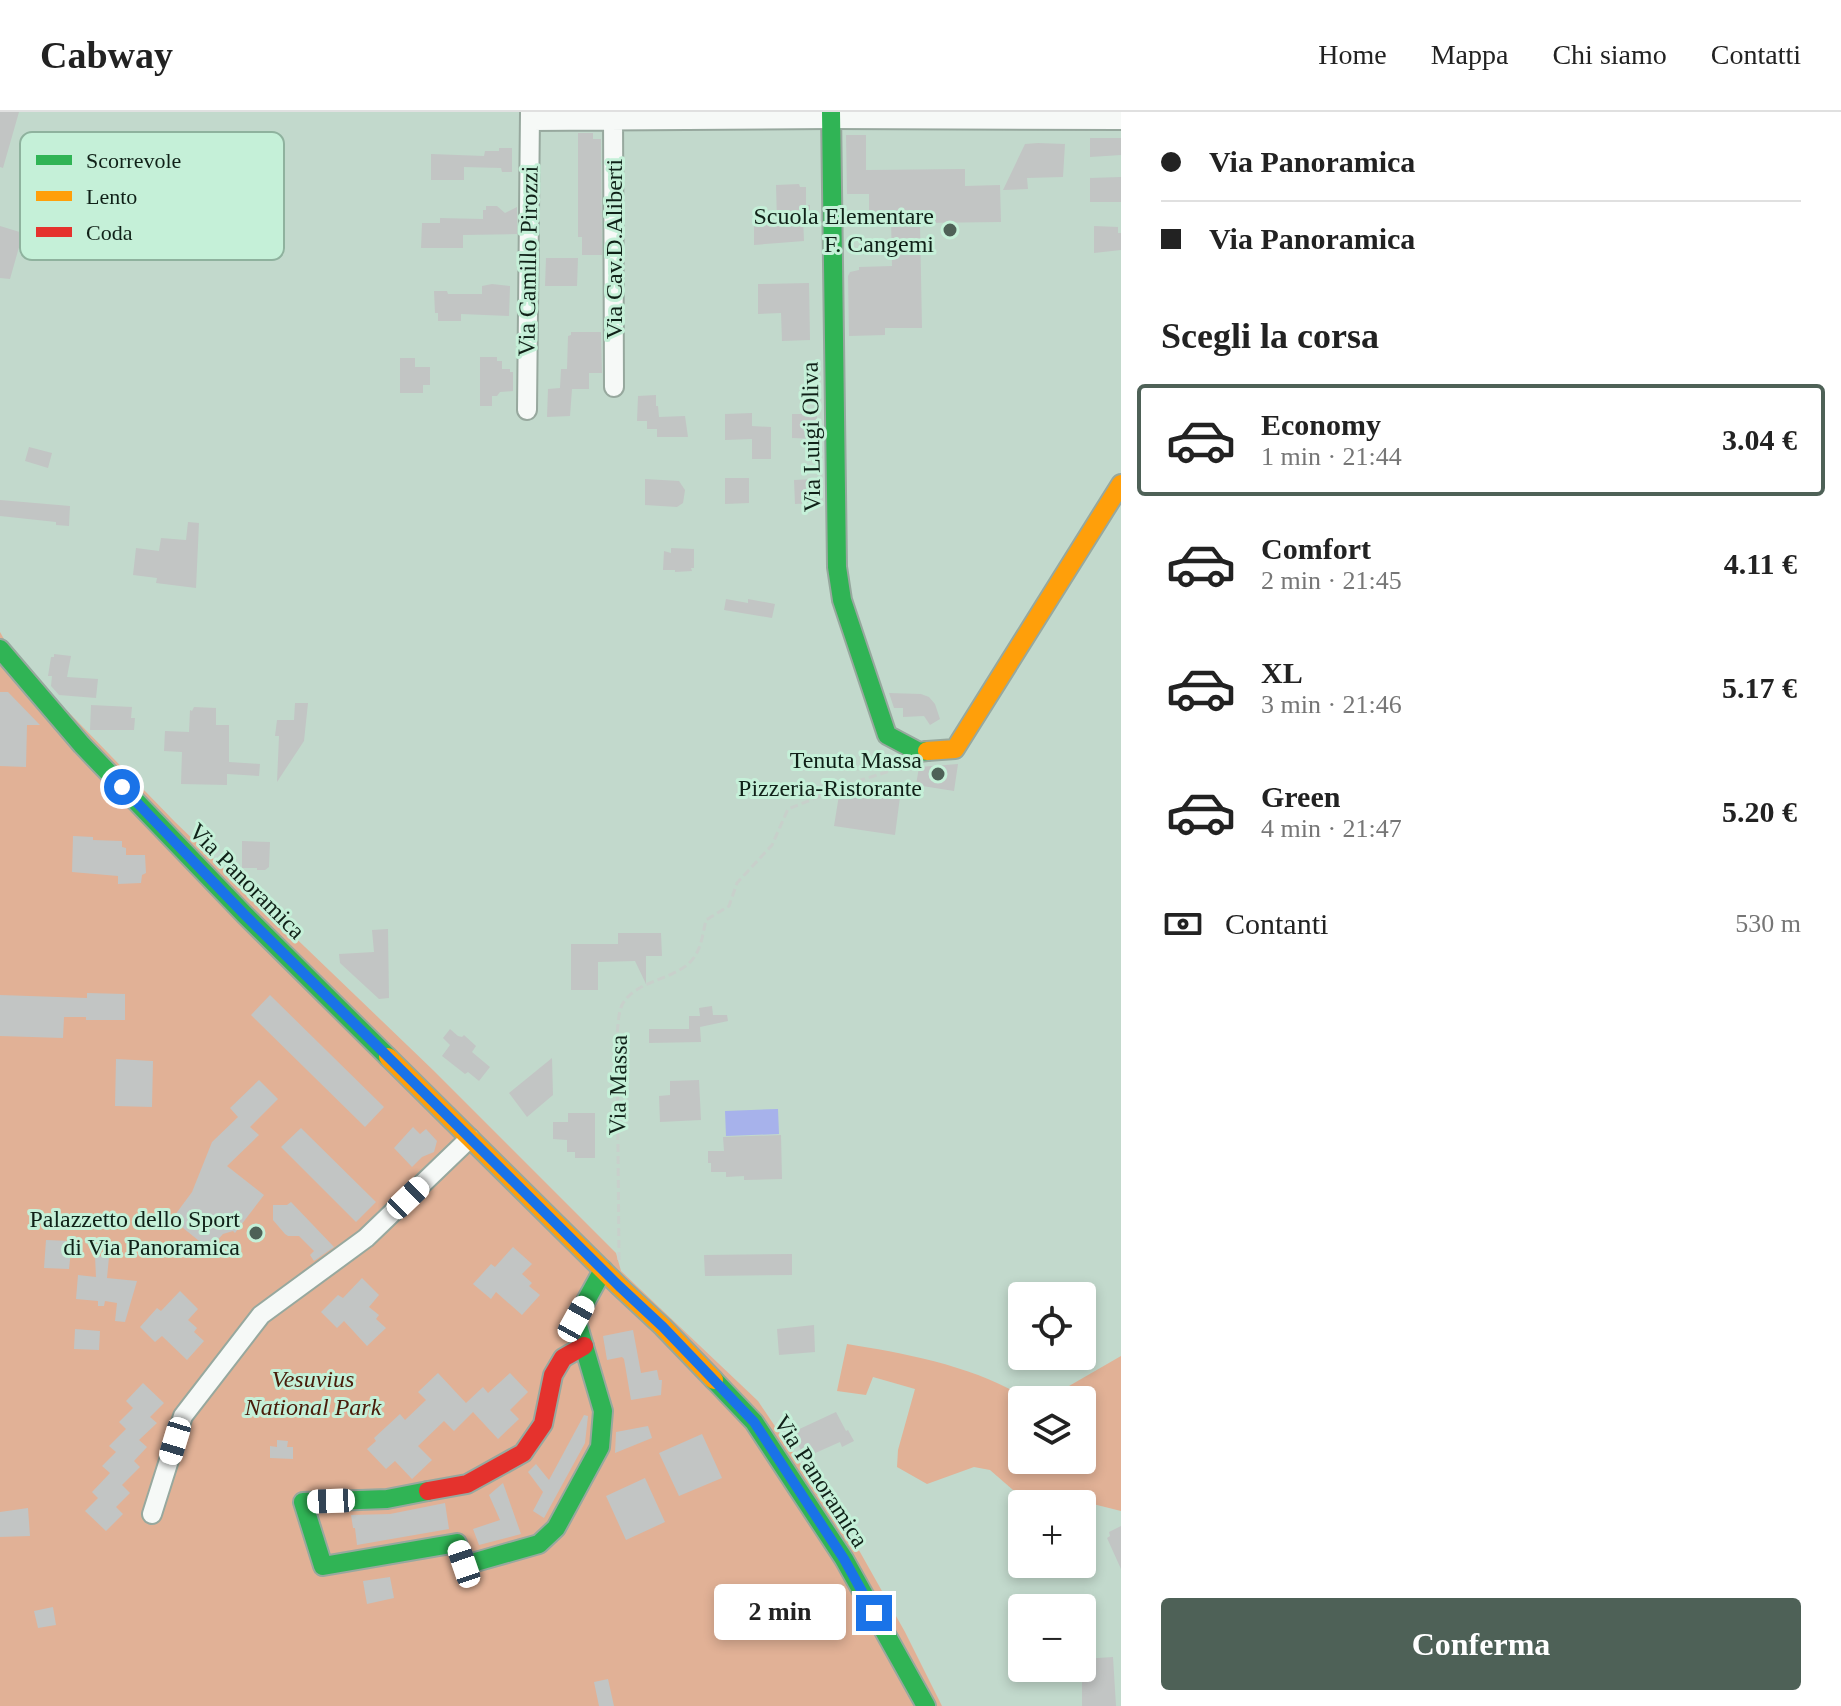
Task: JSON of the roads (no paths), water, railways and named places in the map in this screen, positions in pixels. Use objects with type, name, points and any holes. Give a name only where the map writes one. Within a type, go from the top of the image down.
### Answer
[{"type":"street","name":"Via Cav.D.Aliberti","points":[[613,116],[614,387]]},
{"type":"street","name":"Via Luigi Oliva","points":[[831,116],[837,567],[842,600],[887,735],[919,752],[955,749],[1121,484]]},
{"type":"street","points":[[530,117],[985,116],[1121,120]]},
{"type":"street","name":"Via Camillo Pirozzi","points":[[527,410],[530,117]]},
{"type":"street","name":"Via Panoramica","points":[[0,649],[82,745],[244,914],[663,1327],[754,1422],[844,1559],[926,1706]]},
{"type":"street","points":[[152,1514],[183,1416],[261,1315],[366,1238],[470,1138]]},
{"type":"street","points":[[584,1346],[563,1358],[553,1375],[543,1424],[523,1453],[509,1461],[467,1484],[387,1499],[303,1502],[323,1566],[457,1543],[464,1564],[472,1563],[539,1544],[556,1528],[600,1447],[603,1411],[584,1346],[576,1319],[603,1270]]},
{"type":"water","points":[[778,1109],[779,1134],[726,1136],[725,1111]]},
{"type":"place","name":"Scuola Elementare F. Cangemi","points":[[950,230]]},
{"type":"place","name":"Tenuta Massa Pizzeria-Ristorante","points":[[938,774]]},
{"type":"place","name":"Palazzetto dello Sport di Via Panoramica","points":[[256,1233]]},
{"type":"park label","name":"Vesuvius National Park","points":[[313,1393]]}]
